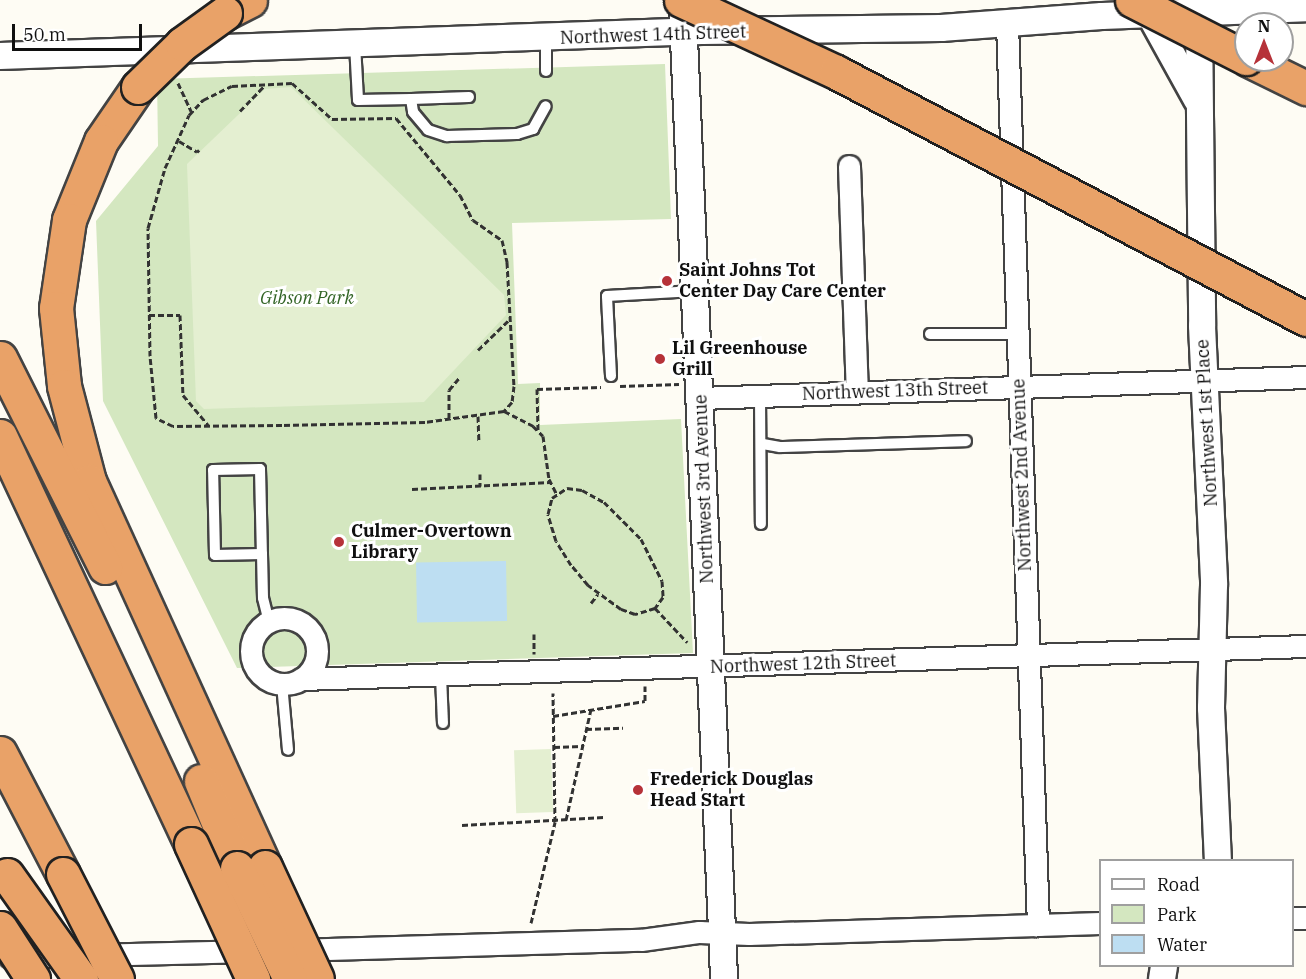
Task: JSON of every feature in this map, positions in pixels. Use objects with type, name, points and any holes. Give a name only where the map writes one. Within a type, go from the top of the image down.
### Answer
[{"type":"highway","points":[[682,0],[836,72],[1306,319]]},
{"type":"highway","points":[[1141,5],[1234,52]]},
{"type":"highway","points":[[237,7],[182,44],[138,87],[101,141],[69,220],[56,308],[62,376],[89,481],[251,867],[290,979]]},
{"type":"highway","points":[[1274,72],[1306,88]]},
{"type":"highway","points":[[0,358],[251,867],[317,979]]},
{"type":"highway","points":[[0,436],[53,556],[253,979]]},
{"type":"highway","points":[[0,493],[53,556]]},
{"type":"highway","points":[[0,753],[117,979]]},
{"type":"highway","points":[[3,871],[81,979]]},
{"type":"highway","points":[[0,928],[33,979]]},
{"type":"street","name":"Northwest 3rd Avenue","points":[[682,0],[695,291],[691,391],[711,667],[724,979]]},
{"type":"street","name":"Northwest 14th Street","points":[[0,56],[546,39],[684,32],[1007,24],[1103,8],[1141,5],[1199,13],[1306,8]]},
{"type":"street","name":"Northwest 1st Place","points":[[1141,5],[1200,106],[1218,859]]},
{"type":"street","points":[[1199,13],[1200,106]]},
{"type":"street","name":"Northwest 2nd Avenue","points":[[1007,24],[1038,925]]},
{"type":"street","points":[[849,166],[857,392]]},
{"type":"street","name":"Northwest 13th Street","points":[[691,391],[760,396],[1306,377]]},
{"type":"street","points":[[291,620],[309,631],[316,651],[315,662],[291,682],[262,676],[251,658],[254,637],[269,622],[291,620]]},
{"type":"street","name":"Northwest 12th Street","points":[[291,682],[1306,646]]},
{"type":"street","points":[[0,957],[585,942],[723,933],[1099,923]]},
{"type":"lane","points":[[546,39],[546,71]]},
{"type":"lane","points":[[355,44],[358,100],[469,97]]},
{"type":"lane","points":[[411,99],[413,112],[428,130],[447,136],[533,129],[546,106]]},
{"type":"lane","points":[[613,381],[607,296],[695,291]]},
{"type":"lane","points":[[930,334],[1018,334]]},
{"type":"lane","points":[[760,396],[763,444],[759,459],[761,524]]},
{"type":"lane","points":[[763,444],[780,447],[966,441]]},
{"type":"lane","points":[[262,554],[215,555],[213,470],[260,469],[262,554],[263,598],[269,622]]},
{"type":"lane","points":[[441,676],[443,723]]},
{"type":"lane","points":[[288,750],[291,682]]},
{"type":"path","points":[[176,78],[191,111]]},
{"type":"path","points":[[504,411],[513,395],[510,320],[502,240],[472,220],[460,195],[396,118],[332,119],[292,83],[226,87],[191,111],[165,168],[149,218],[149,315],[153,412],[160,421],[173,426],[425,422],[504,411],[538,430]]},
{"type":"path","points":[[240,111],[265,85]]},
{"type":"path","points":[[179,141],[197,152],[199,150]]},
{"type":"path","points":[[149,315],[180,315],[183,396],[208,425]]},
{"type":"path","points":[[478,350],[510,320]]},
{"type":"path","points":[[449,418],[449,390],[459,378]]},
{"type":"path","points":[[613,381],[691,391]]},
{"type":"path","points":[[556,493],[550,482],[548,449],[538,430],[537,389],[604,387]]},
{"type":"path","points":[[478,416],[479,441]]},
{"type":"path","points":[[480,474],[480,486]]},
{"type":"path","points":[[412,489],[550,482]]},
{"type":"path","points":[[567,488],[582,490],[614,510],[633,529],[662,581],[663,597],[655,608],[642,613],[629,613],[598,594],[580,578],[556,542],[548,513],[556,493],[567,488]]},
{"type":"path","points":[[591,603],[598,594]]},
{"type":"path","points":[[655,608],[687,642]]},
{"type":"path","points":[[534,634],[534,656]]},
{"type":"path","points":[[553,716],[645,701],[645,686]]},
{"type":"path","points":[[531,923],[555,822],[553,693]]},
{"type":"path","points":[[566,820],[591,709]]},
{"type":"path","points":[[586,729],[623,728]]},
{"type":"path","points":[[554,747],[582,746]]},
{"type":"path","points":[[462,825],[555,822],[604,817]]},
{"type":"green space","name":"Gibson Park","points":[[665,64],[671,219],[512,223],[518,384],[540,383],[540,425],[681,419],[693,653],[237,668],[103,401],[96,221],[158,146],[157,79]]},
{"type":"green space","points":[[291,87],[504,295],[506,315],[424,402],[204,409],[196,401],[187,164],[265,89]]},
{"type":"green space","points":[[551,749],[553,812],[516,813],[514,750]]},
{"type":"water","points":[[506,561],[507,621],[417,623],[416,563]]},
{"type":"place","name":"Saint Johns Tot Center Day Care Center","points":[[667,281]]},
{"type":"place","name":"Lil Greenhouse Grill","points":[[660,359]]},
{"type":"place","name":"Culmer-Overtown Library","points":[[339,542]]},
{"type":"place","name":"Frederick Douglas Head Start","points":[[638,790]]}]
